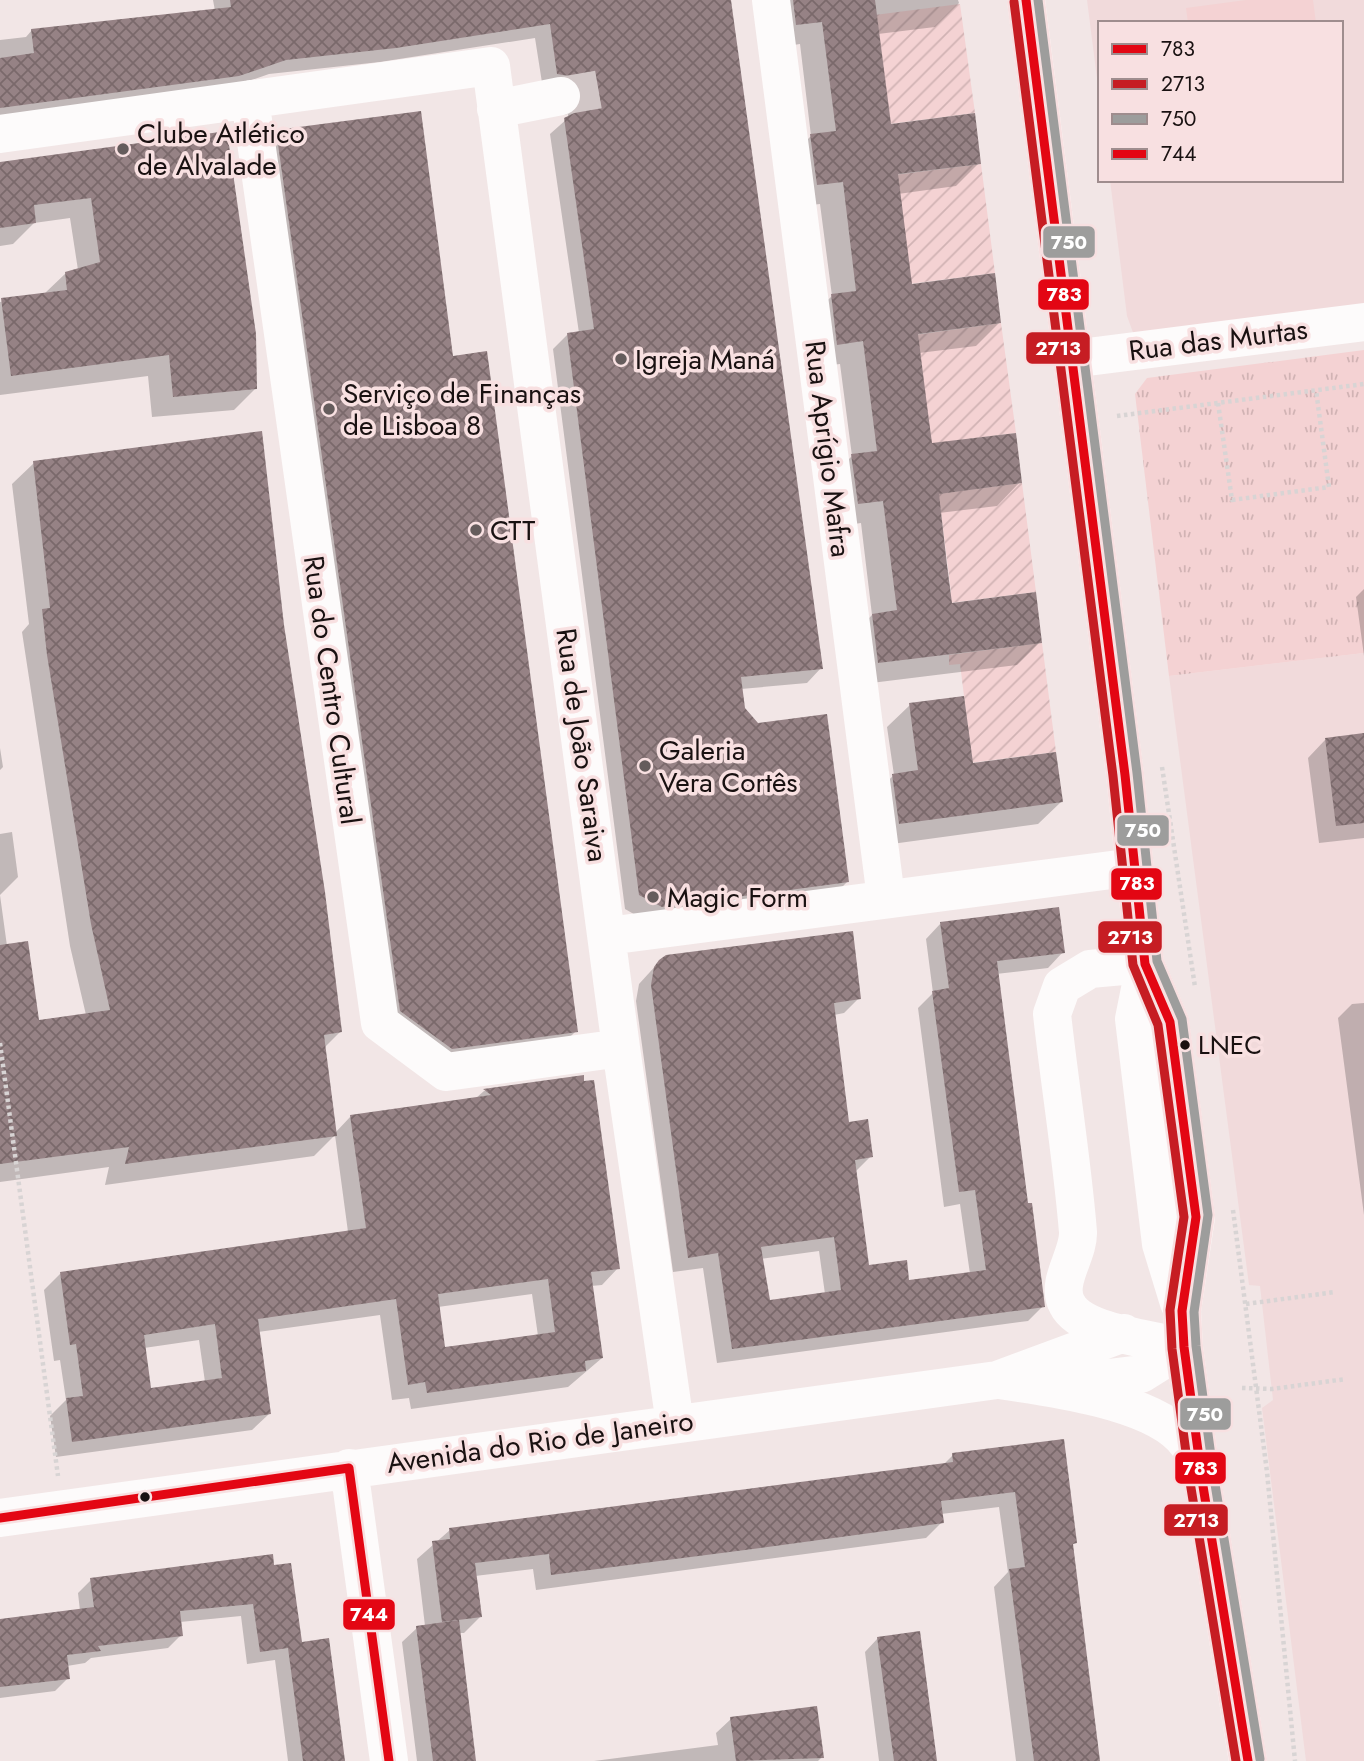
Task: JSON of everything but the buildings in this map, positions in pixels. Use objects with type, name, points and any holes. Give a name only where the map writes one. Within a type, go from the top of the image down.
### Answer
[{"type":"street","name":"Rua Aprígio Mafra","points":[[771,0],[886,898]]},
{"type":"street","points":[[1026,0],[1125,775],[1144,964],[1170,1022],[1196,1217],[1183,1329],[1202,1480],[1248,1761]]},
{"type":"street","name":"Rua de João Saraiva","points":[[250,99],[491,66],[621,1048],[676,1424]]},
{"type":"street","points":[[496,109],[561,96]]},
{"type":"street","points":[[0,134],[250,99]]},
{"type":"street","name":"Rua do Centro Cultural","points":[[250,99],[380,1023],[446,1072],[621,1048]]},
{"type":"street","name":"Rua das Murtas","points":[[1072,359],[1364,322]]},
{"type":"street","points":[[608,936],[1133,867]]},
{"type":"street","points":[[1144,964],[1090,969],[1062,986],[1052,1014],[1078,1235],[1064,1295],[1067,1305],[1095,1326],[1124,1333],[1183,1329]]},
{"type":"street","name":"Avenida do Rio de Janeiro","points":[[1045,1386],[1141,1374],[1183,1329]]},
{"type":"street","name":"Avenida do Rio de Janeiro","points":[[0,1518],[997,1380],[1124,1333]]},
{"type":"street","name":"Avenida do Rio de Janeiro","points":[[997,1380],[1045,1386],[1133,1409],[1165,1424],[1182,1436],[1191,1448],[1202,1480]]},
{"type":"street","points":[[349,1468],[389,1761]]},
{"type":"path","points":[[1117,416],[1364,384]]},
{"type":"path","points":[[1219,403],[1232,500],[1244,499],[1329,487],[1316,390]]},
{"type":"path","points":[[0,1043],[62,1509]]},
{"type":"path","points":[[1231,1196],[1257,1388],[1295,1761]]},
{"type":"path","points":[[1246,1304],[1335,1292]]},
{"type":"path","points":[[1242,1388],[1346,1379]]},
{"type":"shaded area","points":[[1087,0],[1364,0],[1364,308],[1135,338],[1127,316],[1110,182],[1343,182],[1343,21],[1098,21],[1098,86]]},
{"type":"shaded area","points":[[1364,653],[1364,1761],[1306,1761],[1262,1408],[1273,1400],[1260,1286],[1249,1285],[1169,676]]},
{"type":"green space","points":[[1246,0],[1313,0],[1316,21],[1188,21],[1186,8]]},
{"type":"green space","points":[[960,4],[975,113],[881,125],[867,16]]},
{"type":"green space","points":[[981,164],[995,273],[901,285],[887,176]]},
{"type":"green space","points":[[1001,323],[1016,433],[921,445],[908,336]]},
{"type":"green space","points":[[1364,350],[1364,653],[1169,676],[1135,394],[1147,378]]},
{"type":"green space","points":[[1022,483],[1036,592],[942,604],[951,592],[940,505],[928,495]]},
{"type":"green space","points":[[1042,643],[1056,752],[962,764],[971,752],[960,664],[949,665],[949,655]]},
{"type":"tunnel","points":[[561,96],[601,89]]},
{"type":"transit line","name":"783","points":[[1026,0],[1125,775],[1145,964],[1170,1022],[1196,1217],[1182,1311],[1184,1347],[1202,1480],[1248,1761]]},
{"type":"transit line","name":"750","points":[[1038,0],[1137,773],[1157,961],[1182,1019],[1208,1215],[1194,1312],[1196,1346],[1214,1478],[1260,1759]]},
{"type":"transit line","name":"2713","points":[[1014,2],[1113,776],[1133,965],[1158,1025],[1184,1217],[1170,1310],[1172,1349],[1190,1482],[1236,1761]]},
{"type":"transit line","name":"744","points":[[349,1468],[389,1761]]},
{"type":"transit line","name":"744","points":[[0,1518],[349,1468]]},
{"type":"place","name":"Clube Atlético de Alvalade","points":[[123,149]]},
{"type":"place","name":"Igreja Maná","points":[[621,359]]},
{"type":"place","name":"Serviço de Finanças de Lisboa 8","points":[[329,409]]},
{"type":"place","name":"CTT","points":[[476,530]]},
{"type":"place","name":"Galeria Vera Cortês","points":[[645,766]]},
{"type":"place","name":"Magic Form","points":[[653,897]]},
{"type":"place","name":"LNEC","points":[[1185,1045]]}]
